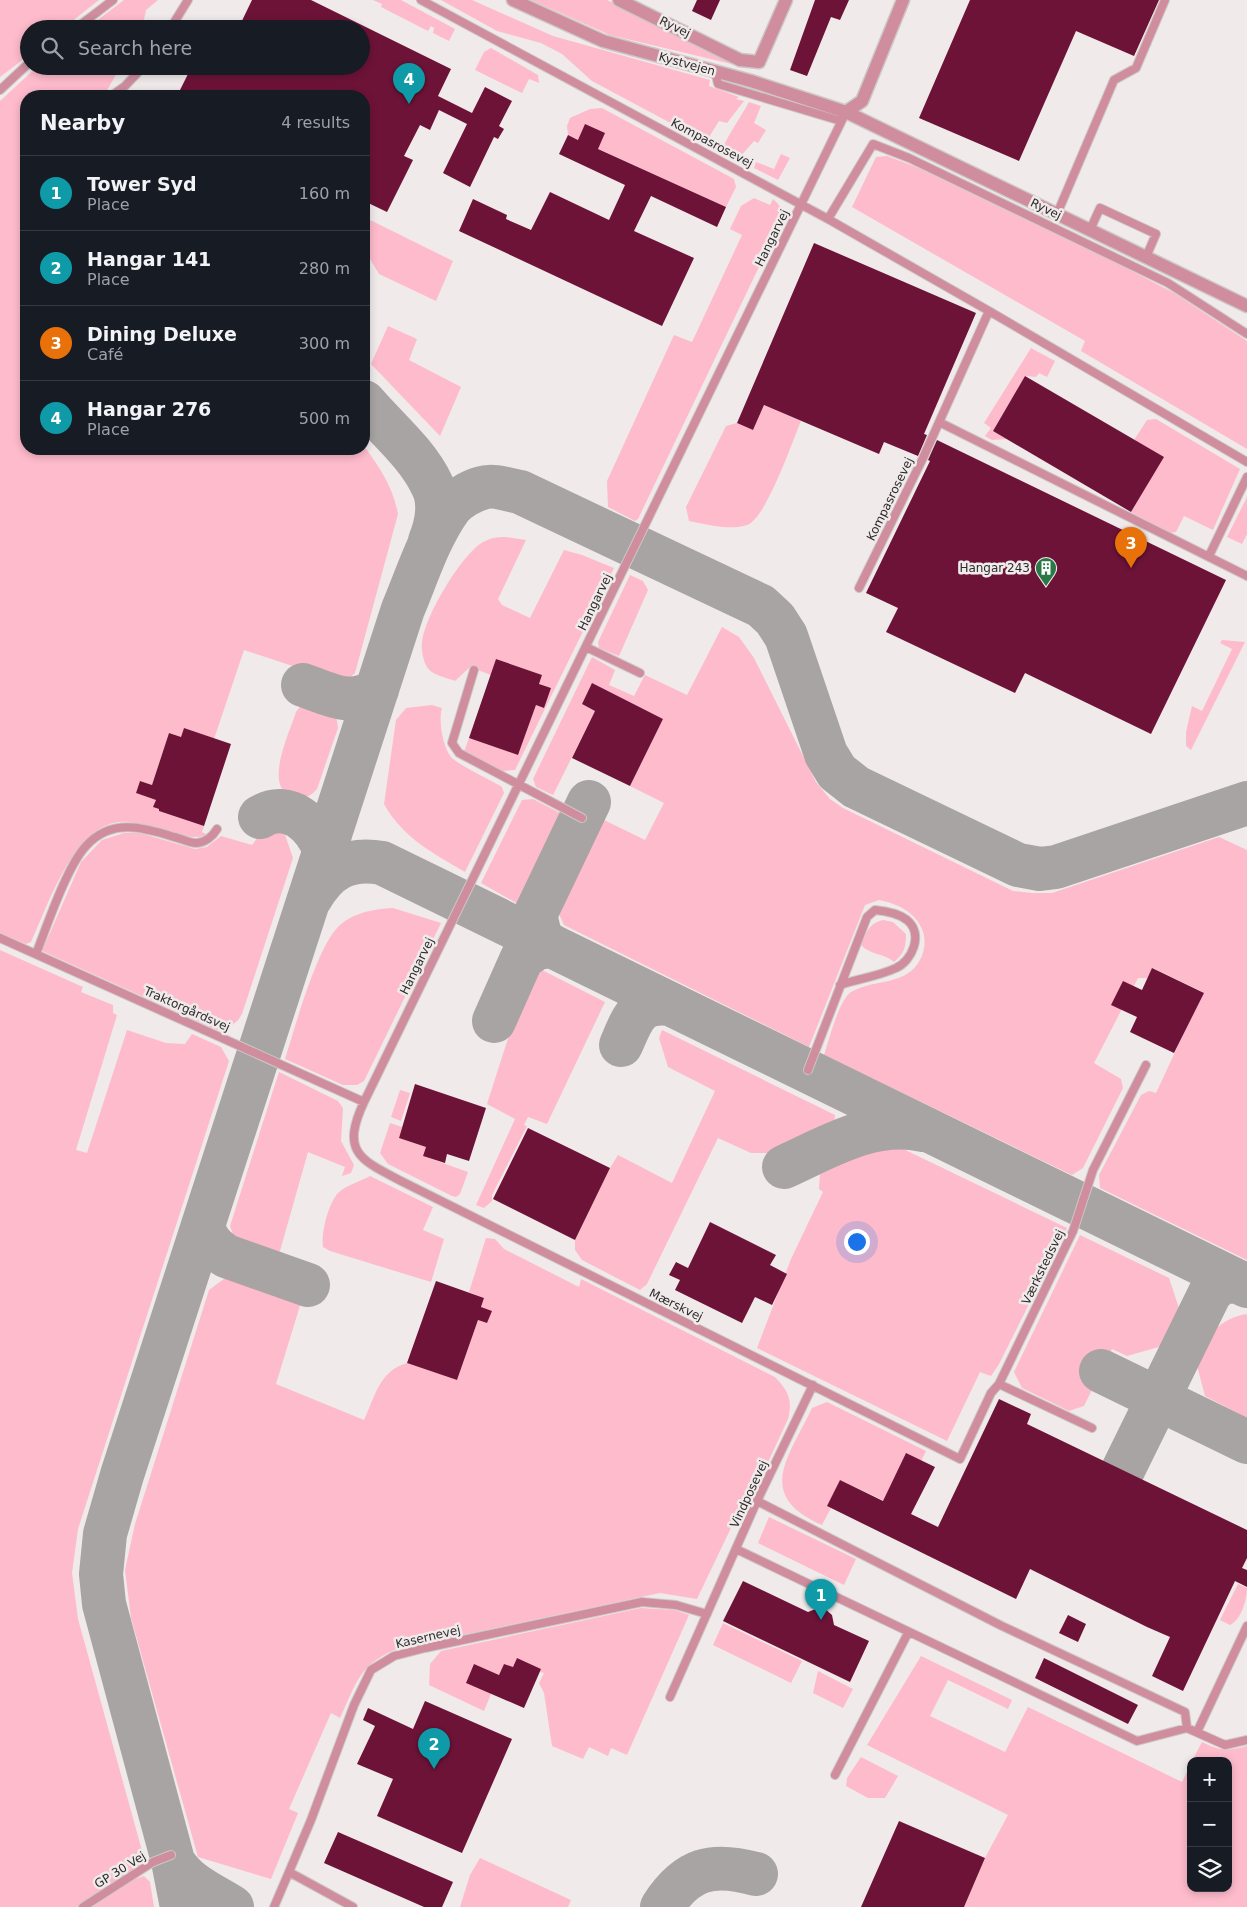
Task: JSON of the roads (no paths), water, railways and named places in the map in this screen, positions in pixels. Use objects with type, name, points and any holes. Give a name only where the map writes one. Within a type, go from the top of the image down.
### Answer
[{"type":"street","name":"Kystvejen","points":[[513,0],[603,41],[715,71],[843,116]]},
{"type":"street","name":"Ryvej","points":[[619,0],[740,60],[759,62],[786,0]]},
{"type":"street","points":[[843,116],[862,101],[903,0]]},
{"type":"street","name":"Ryvej","points":[[843,116],[1057,214],[1247,306]]},
{"type":"lane","points":[[86,20],[114,0]]},
{"type":"lane","points":[[176,20],[188,0]]},
{"type":"lane","name":"Kompasrosevej","points":[[421,0],[828,219],[989,310],[1247,462]]},
{"type":"lane","points":[[1057,214],[1114,80],[1136,68],[1165,0]]},
{"type":"lane","points":[[0,90],[20,71]]},
{"type":"lane","points":[[119,90],[135,75]]},
{"type":"lane","name":"Hangarvej","points":[[364,1102],[843,116]]},
{"type":"lane","points":[[828,219],[873,144],[909,158],[1168,284],[1247,334]]},
{"type":"lane","points":[[1090,230],[1100,208],[1156,234],[1146,257]]},
{"type":"lane","name":"Kompasrosevej","points":[[859,588],[939,422],[989,310]]},
{"type":"lane","points":[[939,422],[1247,576]]},
{"type":"lane","points":[[1209,556],[1247,477]]},
{"type":"lane","points":[[586,647],[640,673]]},
{"type":"lane","points":[[474,670],[452,743],[458,753],[582,818]]},
{"type":"lane","points":[[36,954],[75,864],[85,847],[96,837],[110,829],[127,825],[196,843],[209,839],[217,829]]},
{"type":"lane","points":[[808,1070],[840,985],[867,917],[875,910],[892,912],[908,921],[914,932],[915,946],[907,960],[896,968],[840,985]]},
{"type":"lane","name":"Traktorgårdsvej","points":[[0,938],[364,1102]]},
{"type":"lane","name":"Værkstedsvej","points":[[999,1384],[1073,1231],[1093,1170],[1146,1065]]},
{"type":"lane","name":"Mærskvej","points":[[364,1102],[354,1122],[353,1143],[365,1162],[960,1459],[991,1393],[999,1384]]},
{"type":"lane","points":[[999,1384],[1092,1428]]},
{"type":"lane","name":"Vindposevej","points":[[670,1697],[757,1501],[813,1385]]},
{"type":"lane","points":[[757,1501],[1002,1626],[1185,1712],[1187,1728]]},
{"type":"lane","points":[[736,1549],[908,1634],[1136,1741],[1187,1728],[1225,1745],[1247,1740]]},
{"type":"lane","name":"Kasernevej","points":[[274,1907],[311,1820],[354,1705],[371,1670],[394,1656],[425,1648],[642,1602],[676,1605],[707,1614]]},
{"type":"lane","points":[[1197,1732],[1247,1626]]},
{"type":"lane","points":[[835,1775],[908,1634]]},
{"type":"lane","name":"GP 30 Vej","points":[[82,1907],[153,1862],[171,1855]]},
{"type":"lane","points":[[288,1872],[353,1907]]},
{"type":"place","name":"Hangar 276","points":[[409,104]]},
{"type":"place","name":"Dining Deluxe","points":[[1131,568]]},
{"type":"place","name":"Hangar 243","points":[[1046,587]]},
{"type":"place","name":"Tower Syd","points":[[821,1620]]},
{"type":"place","name":"Hangar 141","points":[[434,1769]]}]
